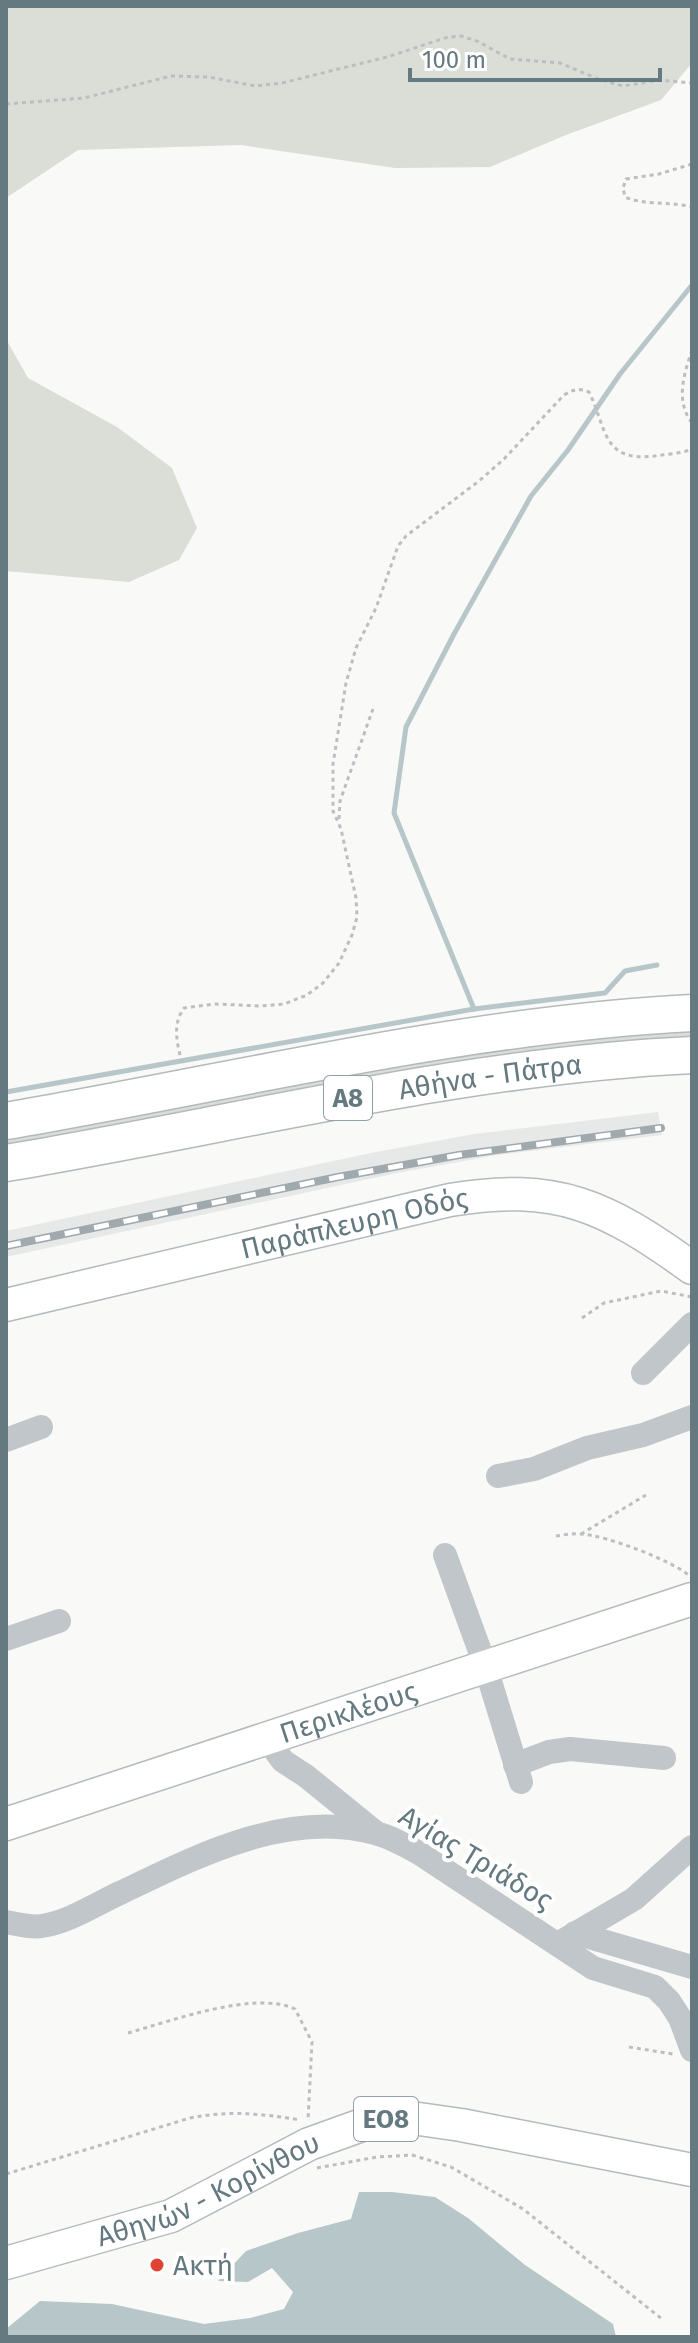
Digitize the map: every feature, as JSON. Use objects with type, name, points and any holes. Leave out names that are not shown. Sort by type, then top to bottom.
[{"type":"highway","name":"Αθήνα - Πάτρα","points":[[6,1121],[411,1045],[548,1025],[692,1013]]},
{"type":"highway","name":"Αθήνα - Πάτρα","points":[[6,1163],[338,1100],[500,1073],[623,1059],[692,1055]]},
{"type":"main road","name":"Παράπλευρη Οδός","points":[[6,1305],[450,1200],[491,1193],[534,1195],[589,1207],[618,1218],[644,1233],[692,1268]]},
{"type":"main road","name":"Περικλέους","points":[[6,1824],[692,1599]]},
{"type":"main road","name":"Αθηνών - Κορίνθου","points":[[6,2263],[171,2216],[317,2128],[419,2119],[692,2170]]},
{"type":"street","points":[[643,1373],[692,1324]]},
{"type":"street","points":[[498,1476],[534,1469],[587,1448],[643,1435],[692,1417]]},
{"type":"street","points":[[6,1440],[41,1427]]},
{"type":"street","points":[[445,1555],[485,1665],[518,1773],[549,1752],[570,1749],[664,1758]]},
{"type":"street","points":[[6,1639],[59,1621]]},
{"type":"street","points":[[266,1738],[283,1761],[375,1832]]},
{"type":"street","name":"Αγίας Τριάδος","points":[[6,1922],[45,1926],[175,1868],[275,1832],[308,1827],[375,1832],[396,1840],[567,1938],[599,1971],[655,1987],[680,2018],[686,2052]]},
{"type":"street","points":[[567,1938],[634,1899],[692,1847]]},
{"type":"street","points":[[567,1938],[692,1967]]},
{"type":"path","points":[[6,104],[84,98],[171,76],[209,77],[255,86],[282,83],[461,36],[510,59],[560,63],[623,86],[659,80],[692,83]]},
{"type":"path","points":[[692,164],[659,174],[626,179],[623,188],[625,197],[636,201],[673,202],[692,207]]},
{"type":"path","points":[[692,350],[682,383],[682,399],[692,423]]},
{"type":"path","points":[[182,1065],[176,1031],[178,1017],[184,1008],[197,1005],[284,1004],[307,995],[323,983],[339,963],[352,935],[357,917],[356,898],[333,811],[333,764],[346,683],[356,648],[376,608],[391,561],[406,536],[496,466],[564,395],[573,390],[581,388],[589,392],[613,448],[624,456],[644,457],[692,449]]},
{"type":"path","points":[[338,823],[340,801],[373,709]]},
{"type":"path","points":[[582,1318],[604,1303],[661,1291],[692,1297]]},
{"type":"path","points":[[581,1534],[646,1495]]},
{"type":"path","points":[[556,1536],[581,1534],[614,1541],[679,1567],[692,1578]]},
{"type":"path","points":[[6,2174],[213,2113],[243,2112],[317,2128],[312,2042],[295,2009],[263,2001],[195,2014],[128,2033]]},
{"type":"path","points":[[629,2047],[665,2054],[686,2052]]},
{"type":"path","points":[[305,2168],[412,2155],[451,2167],[523,2209],[662,2319]]},
{"type":"shaded area","points":[[6,6],[692,6],[692,63],[661,100],[490,167],[395,168],[241,145],[78,150],[6,198]]},
{"type":"shaded area","points":[[6,339],[28,378],[117,427],[172,468],[197,528],[179,560],[129,582],[6,571]]},
{"type":"shaded area","points":[[692,1030],[692,1039],[6,1147],[6,1138],[331,1076],[537,1043]]},
{"type":"shaded area","points":[[658,1112],[662,1135],[498,1155],[397,1173],[6,1257],[6,1231],[474,1134]]},
{"type":"shaded area","points":[[359,2192],[435,2197],[468,2218],[525,2265],[613,2324],[616,2337],[6,2337],[6,2329],[40,2301],[112,2304],[204,2324],[250,2318],[284,2309],[293,2292],[272,2268],[248,2282],[218,2281],[246,2251],[351,2219]]},
{"type":"waterway","points":[[474,1009],[394,813],[406,727],[531,496],[568,450],[620,374],[692,285]]},
{"type":"waterway","points":[[6,1092],[474,1009],[605,993],[625,971],[657,965]]},
{"type":"railway","points":[[6,1246],[459,1155],[661,1128]]},
{"type":"place","name":"Ακτή","points":[[157,2265]]}]
